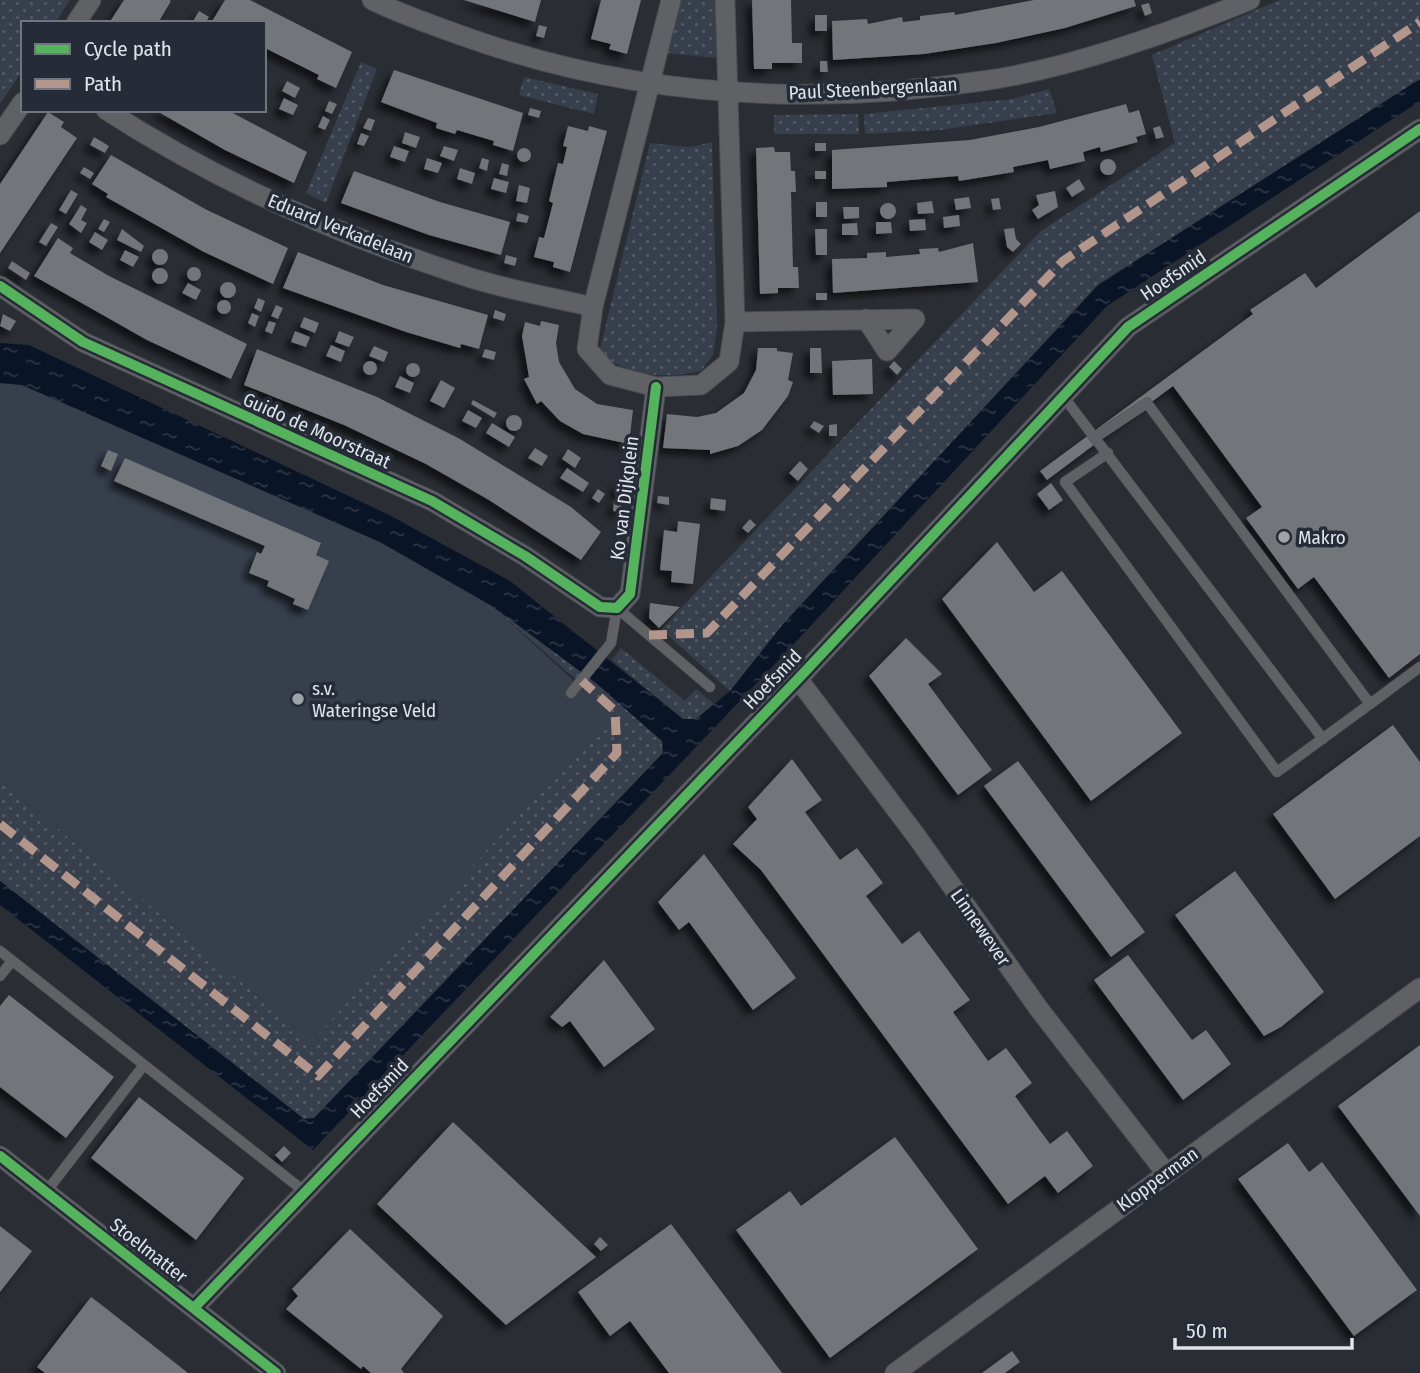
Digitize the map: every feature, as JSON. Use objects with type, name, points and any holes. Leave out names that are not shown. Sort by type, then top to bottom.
[{"type":"street","points":[[77,21],[91,0]]},
{"type":"street","name":"Paul Steenbergenlaan","points":[[372,0],[508,52],[579,72],[647,84],[728,93],[829,95],[983,81],[1081,58],[1249,0]]},
{"type":"street","points":[[671,0],[647,84],[593,307],[587,349],[610,375],[656,387],[701,385],[729,362],[735,322],[725,0]]},
{"type":"street","points":[[0,135],[21,105]]},
{"type":"street","name":"Eduard Verkadelaan","points":[[109,112],[165,148],[306,217],[455,273],[593,307]]},
{"type":"street","name":"Hoefsmid","points":[[194,1308],[798,679],[1128,327],[1420,129]]},
{"type":"street","name":"Guido de Moorstraat","points":[[0,286],[83,342],[432,501],[525,556],[600,607],[617,608]]},
{"type":"street","points":[[735,322],[866,319]]},
{"type":"street","name":"Ko van Dijkplein","points":[[617,608],[630,594],[656,387]]},
{"type":"street","name":"Linnewever","points":[[798,679],[917,837],[1039,1009],[1166,1173]]},
{"type":"street","name":"Klopperman","points":[[895,1373],[1420,988]]},
{"type":"street","name":"Stoelmatter","points":[[0,1156],[276,1373]]},
{"type":"lane","points":[[1063,396],[1322,739]]},
{"type":"lane","points":[[1096,437],[1147,403],[1370,704]]},
{"type":"lane","points":[[1108,453],[1065,482],[1277,772],[1420,667]]},
{"type":"lane","points":[[571,693],[611,643],[617,608]]},
{"type":"lane","points":[[617,608],[710,687]]},
{"type":"lane","points":[[0,951],[304,1192]]},
{"type":"lane","points":[[0,976],[12,961]]},
{"type":"lane","points":[[46,1192],[145,1065]]},
{"type":"shaded area","points":[[0,0],[70,0],[56,21],[21,21],[21,73],[0,104]]},
{"type":"shaded area","points":[[681,0],[715,0],[716,58],[667,53]]},
{"type":"shaded area","points":[[1279,0],[1420,0],[1420,79],[1098,285],[784,623],[730,691],[661,629],[1041,231],[1175,143],[1152,55]]},
{"type":"shaded area","points":[[361,62],[377,69],[326,203],[306,193]]},
{"type":"shaded area","points":[[524,77],[598,94],[594,114],[519,95]]},
{"type":"shaded area","points":[[1049,89],[1057,113],[940,130],[865,134],[864,114],[1012,99]]},
{"type":"shaded area","points":[[858,114],[859,134],[774,134],[774,115]]},
{"type":"shaded area","points":[[712,142],[717,327],[713,355],[701,371],[687,374],[648,374],[623,367],[599,353],[650,143],[691,147]]},
{"type":"shaded area","name":"s.v. Wateringse Veld","points":[[0,383],[22,385],[380,542],[492,606],[611,715],[312,1041],[0,780]]},
{"type":"shaded area","points":[[492,606],[596,683],[662,741],[663,753],[315,1118],[304,1119],[0,881],[0,780],[312,1041],[580,683]]},
{"type":"shaded area","points":[[621,648],[685,701],[696,689],[714,704],[696,719],[683,719],[612,660]]},
{"type":"water","points":[[1420,79],[1420,101],[1107,306],[792,646],[313,1150],[0,905],[0,881],[304,1119],[314,1118],[663,753],[662,741],[596,683],[492,606],[380,542],[22,385],[0,383],[0,343],[29,345],[389,515],[510,581],[683,719],[696,719],[730,691],[784,623],[1098,285]]},
{"type":"building","points":[[124,0],[171,1],[159,21],[110,21]]},
{"type":"building","points":[[225,0],[250,0],[352,52],[336,88],[317,79],[319,75],[266,51],[266,21],[212,21]]},
{"type":"building","points":[[464,0],[541,0],[535,22]]},
{"type":"building","points":[[601,0],[641,0],[627,54],[609,49],[611,44],[591,39]]},
{"type":"building","points":[[752,0],[791,0],[792,43],[802,43],[802,63],[772,63],[772,69],[754,69]]},
{"type":"building","points":[[1034,0],[1134,0],[1136,6],[1065,28],[996,43],[924,54],[833,60],[832,21],[867,19],[868,24],[902,17],[903,22],[920,20],[920,16],[954,12],[955,15]]},
{"type":"building","points":[[1149,3],[1152,13],[1145,16],[1141,5]]},
{"type":"building","points":[[199,11],[209,17],[206,21],[193,21]]},
{"type":"building","points":[[815,15],[827,15],[827,31],[815,31]]},
{"type":"building","points":[[539,25],[547,27],[544,38],[536,36]]},
{"type":"building","points":[[820,61],[827,61],[828,72],[820,72]]},
{"type":"building","points":[[394,70],[523,113],[513,151],[493,145],[494,141],[457,130],[455,134],[436,128],[437,123],[381,102]]},
{"type":"building","points":[[287,81],[300,88],[295,98],[282,91]]},
{"type":"building","points":[[284,98],[298,105],[293,115],[279,109]]},
{"type":"building","points":[[329,101],[337,104],[332,114],[325,111]]},
{"type":"building","points":[[1126,104],[1129,113],[1139,110],[1146,134],[1136,137],[1138,142],[1101,152],[1100,147],[1083,152],[1085,161],[1050,169],[1048,160],[1013,167],[1014,172],[959,181],[958,176],[887,182],[887,187],[832,189],[832,150],[970,140],[1039,127]]},
{"type":"building","points":[[530,108],[541,111],[539,118],[528,115]]},
{"type":"building","points":[[48,112],[64,122],[61,127],[77,138],[0,253],[0,184]]},
{"type":"building","points":[[158,112],[231,112],[307,152],[294,183],[225,150]]},
{"type":"building","points":[[323,116],[330,120],[325,130],[318,127]]},
{"type":"building","points":[[368,118],[375,120],[371,131],[363,128]]},
{"type":"building","points":[[568,126],[588,131],[589,126],[607,131],[570,272],[553,267],[554,262],[534,257],[539,237],[544,238],[553,203],[549,201],[558,163],[563,164],[567,147],[563,146]]},
{"type":"building","points":[[1160,126],[1164,137],[1156,139],[1153,128]]},
{"type":"building","points":[[405,132],[420,137],[416,148],[402,143]]},
{"type":"building","points":[[361,133],[369,136],[364,146],[357,144]]},
{"type":"building","points":[[94,137],[109,146],[105,153],[90,145]]},
{"type":"building","points":[[815,143],[826,143],[826,151],[815,151]]},
{"type":"building","points":[[394,146],[409,151],[405,162],[390,157]]},
{"type":"building","points":[[444,146],[458,150],[454,161],[440,156]]},
{"type":"building","points":[[774,147],[775,152],[790,152],[791,171],[795,171],[796,192],[791,192],[793,267],[798,267],[799,288],[778,288],[778,293],[760,294],[756,148]]},
{"type":"building","points":[[521,148],[527,148],[531,155],[527,162],[521,162],[517,158],[517,152]]},
{"type":"building","points":[[111,155],[205,209],[288,248],[273,284],[204,252],[106,197],[108,194],[92,184]]},
{"type":"building","points":[[427,158],[442,163],[438,173],[424,169]]},
{"type":"building","points":[[482,158],[489,160],[487,171],[479,168]]},
{"type":"building","points":[[1108,159],[1116,167],[1108,175],[1100,167]]},
{"type":"building","points":[[502,163],[509,165],[507,176],[499,174]]},
{"type":"building","points":[[84,167],[94,173],[90,179],[80,173]]},
{"type":"building","points":[[460,168],[475,173],[472,184],[457,179]]},
{"type":"building","points":[[354,171],[440,202],[510,222],[501,255],[429,235],[341,203]]},
{"type":"building","points":[[815,171],[826,171],[826,179],[815,179]]},
{"type":"building","points":[[494,178],[509,182],[506,193],[491,189]]},
{"type":"building","points":[[1079,179],[1085,189],[1072,197],[1066,188]]},
{"type":"building","points":[[519,185],[530,188],[527,203],[516,201]]},
{"type":"building","points":[[71,190],[78,194],[66,214],[59,210]]},
{"type":"building","points":[[1055,191],[1058,207],[1038,219],[1032,210],[1039,205],[1036,195]]},
{"type":"building","points":[[969,197],[971,208],[956,210],[954,199]]},
{"type":"building","points":[[999,198],[1001,209],[993,210],[991,199]]},
{"type":"building","points":[[932,201],[934,213],[918,214],[917,203]]},
{"type":"building","points":[[816,202],[827,202],[827,217],[816,217]]},
{"type":"building","points":[[888,203],[896,211],[888,219],[880,211]]},
{"type":"building","points":[[81,205],[87,209],[81,220],[87,223],[81,233],[69,224]]},
{"type":"building","points":[[843,207],[859,207],[859,218],[844,219]]},
{"type":"building","points":[[1420,211],[1420,654],[1389,678],[1314,577],[1298,589],[1246,518],[1262,507],[1173,386],[1047,480],[1040,471],[1253,314],[1250,310],[1305,273],[1316,288]]},
{"type":"building","points":[[518,213],[529,216],[527,223],[516,221]]},
{"type":"building","points":[[959,215],[960,226],[944,228],[943,217]]},
{"type":"building","points":[[104,219],[110,222],[104,232],[98,229]]},
{"type":"building","points":[[925,219],[926,230],[910,231],[909,220]]},
{"type":"building","points":[[876,222],[891,222],[892,233],[876,234]]},
{"type":"building","points":[[51,223],[58,227],[46,246],[39,242]]},
{"type":"building","points":[[857,223],[858,235],[842,235],[842,224]]},
{"type":"building","points":[[1014,228],[1016,239],[1021,244],[1013,252],[1007,247],[1004,229]]},
{"type":"building","points":[[122,229],[144,246],[141,252],[117,240]]},
{"type":"building","points":[[815,229],[827,229],[827,255],[816,255]]},
{"type":"building","points":[[95,232],[108,240],[102,250],[89,242]]},
{"type":"building","points":[[58,238],[73,248],[70,253],[109,276],[247,344],[231,379],[147,340],[34,276]]},
{"type":"building","points":[[973,243],[978,282],[833,293],[832,259],[867,258],[867,253],[886,252],[886,257],[920,254],[919,249],[938,248],[939,252]]},
{"type":"building","points":[[160,249],[168,257],[160,265],[152,257]]},
{"type":"building","points":[[125,250],[139,257],[133,267],[120,260]]},
{"type":"building","points":[[298,252],[383,285],[488,315],[479,349],[461,344],[460,348],[406,332],[283,288]]},
{"type":"building","points":[[506,255],[517,258],[515,266],[504,263]]},
{"type":"building","points":[[12,261],[30,273],[26,280],[8,268]]},
{"type":"building","points":[[191,267],[197,267],[201,274],[197,281],[191,281],[187,277],[187,271]]},
{"type":"building","points":[[160,268],[168,276],[160,284],[152,276]]},
{"type":"building","points":[[228,282],[236,290],[228,298],[220,290]]},
{"type":"building","points":[[188,283],[201,290],[196,300],[182,293]]},
{"type":"building","points":[[816,293],[827,293],[827,300],[816,300]]},
{"type":"building","points":[[258,298],[265,301],[261,312],[254,308]]},
{"type":"building","points":[[221,300],[227,300],[231,307],[227,314],[221,314],[217,310],[217,304]]},
{"type":"building","points":[[276,305],[283,308],[278,319],[271,316]]},
{"type":"building","points":[[495,310],[506,314],[504,321],[493,318]]},
{"type":"building","points":[[252,313],[259,316],[255,327],[248,323]]},
{"type":"building","points":[[3,314],[16,321],[10,331],[0,326]]},
{"type":"building","points":[[304,317],[319,323],[315,333],[300,327]]},
{"type":"building","points":[[269,321],[276,323],[272,334],[265,331]]},
{"type":"building","points":[[541,321],[559,325],[556,343],[559,362],[575,389],[597,404],[633,410],[629,444],[583,434],[560,421],[541,401],[537,404],[524,379],[529,377],[522,336],[525,322],[540,326]]},
{"type":"building","points":[[295,331],[310,337],[306,347],[291,342]]},
{"type":"building","points":[[339,331],[354,337],[349,347],[335,342]]},
{"type":"building","points":[[331,345],[345,351],[341,362],[326,356]]},
{"type":"building","points":[[374,346],[388,352],[384,362],[369,356]]},
{"type":"building","points":[[758,348],[777,348],[777,351],[793,353],[788,380],[793,382],[788,396],[762,430],[738,446],[710,454],[710,450],[663,448],[667,414],[697,417],[716,413],[744,393],[756,370]]},
{"type":"building","points":[[810,348],[821,348],[822,373],[810,373]]},
{"type":"building","points":[[257,349],[377,397],[460,439],[571,507],[601,532],[581,560],[489,500],[426,464],[344,425],[244,385]]},
{"type":"building","points":[[485,349],[496,352],[494,360],[482,357]]},
{"type":"building","points":[[872,359],[873,394],[833,395],[832,361]]},
{"type":"building","points":[[367,361],[373,361],[377,368],[373,375],[367,375],[363,371],[363,365]]},
{"type":"building","points":[[894,361],[902,369],[897,375],[889,367]]},
{"type":"building","points":[[410,363],[416,363],[420,370],[416,377],[410,377],[406,373],[406,367]]},
{"type":"building","points":[[400,376],[414,383],[410,393],[395,387]]},
{"type":"building","points":[[441,380],[455,388],[444,408],[430,401]]},
{"type":"building","points":[[473,400],[497,413],[494,418],[471,404]]},
{"type":"building","points":[[468,410],[482,418],[476,428],[462,421]]},
{"type":"building","points":[[514,415],[522,423],[514,431],[506,423]]},
{"type":"building","points":[[814,421],[824,426],[819,433],[810,427]]},
{"type":"building","points":[[492,423],[515,437],[509,447],[486,433]]},
{"type":"building","points":[[837,424],[837,436],[829,436],[829,425]]},
{"type":"building","points":[[535,448],[548,456],[542,466],[528,458]]},
{"type":"building","points":[[568,449],[581,458],[575,468],[562,459]]},
{"type":"building","points":[[108,450],[118,454],[111,471],[101,466]]},
{"type":"building","points":[[125,458],[321,543],[316,555],[329,561],[308,610],[293,604],[295,599],[267,586],[269,581],[249,573],[257,552],[261,554],[265,546],[114,481]]},
{"type":"building","points":[[800,461],[808,469],[798,481],[789,473]]},
{"type":"building","points":[[567,468],[589,483],[583,492],[560,478]]},
{"type":"building","points":[[616,483],[624,483],[623,495],[615,494]]},
{"type":"building","points":[[1051,483],[1063,500],[1049,510],[1037,494]]},
{"type":"building","points":[[598,489],[605,494],[599,503],[592,498]]},
{"type":"building","points":[[658,496],[669,497],[669,505],[657,503]]},
{"type":"building","points":[[711,498],[726,500],[725,511],[710,509]]},
{"type":"building","points":[[614,500],[622,501],[621,512],[613,511]]},
{"type":"building","points":[[750,519],[756,525],[748,533],[742,528]]},
{"type":"building","points":[[678,521],[700,524],[693,584],[671,582],[672,571],[660,570],[664,530],[677,532]]},
{"type":"building","points":[[997,542],[1034,592],[1062,571],[1182,733],[1091,801],[942,599]]},
{"type":"building","points":[[650,603],[680,607],[659,628],[649,618]]},
{"type":"building","points":[[906,638],[942,674],[928,684],[992,770],[958,795],[869,676]]},
{"type":"building","points":[[1393,725],[1420,762],[1420,836],[1335,899],[1273,814]]},
{"type":"building","points":[[792,759],[822,800],[805,812],[840,860],[857,848],[883,883],[866,896],[902,944],[919,931],[970,1000],[953,1012],[988,1061],[1006,1048],[1032,1083],[1015,1096],[1033,1121],[1050,1144],[1067,1131],[1093,1166],[1058,1193],[1045,1176],[1008,1204],[761,870],[733,844],[757,819],[748,807]]},
{"type":"building","points":[[1018,761],[1145,932],[1111,957],[984,786]]},
{"type":"building","points":[[704,854],[796,978],[753,1010],[689,922],[679,930],[658,902]]},
{"type":"building","points":[[1235,871],[1324,992],[1281,1027],[1264,1036],[1175,915]]},
{"type":"building","points":[[1128,955],[1192,1040],[1206,1030],[1231,1064],[1183,1100],[1094,980]]},
{"type":"building","points":[[604,960],[655,1029],[604,1067],[570,1021],[562,1027],[550,1017]]},
{"type":"building","points":[[9,995],[114,1077],[66,1138],[0,1087],[0,1006]]},
{"type":"building","points":[[1420,1045],[1420,1216],[1338,1106]]},
{"type":"building","points":[[139,1097],[244,1178],[196,1240],[91,1158]]},
{"type":"building","points":[[453,1122],[596,1257],[506,1325],[377,1204]]},
{"type":"building","points":[[895,1137],[978,1249],[830,1358],[736,1230],[790,1191],[801,1206]]},
{"type":"building","points":[[1288,1143],[1309,1172],[1322,1162],[1417,1290],[1354,1336],[1238,1179]]},
{"type":"building","points":[[284,1146],[291,1153],[282,1162],[275,1155]]},
{"type":"building","points":[[671,1224],[782,1373],[669,1373],[630,1321],[610,1336],[578,1292]]},
{"type":"building","points":[[0,1226],[32,1251],[0,1292]]},
{"type":"building","points":[[350,1229],[443,1316],[401,1369],[404,1373],[371,1373],[363,1366],[361,1369],[286,1309],[298,1296],[292,1289]]},
{"type":"building","points":[[600,1237],[608,1245],[601,1251],[594,1244]]},
{"type":"building","points":[[91,1297],[188,1373],[45,1373],[37,1367]]},
{"type":"building","points":[[1012,1351],[1020,1362],[1005,1373],[982,1373]]},
{"type":"marked path","points":[[649,635],[707,633],[1063,261],[1420,22]]},
{"type":"marked path","points":[[0,824],[318,1076],[617,753],[615,711],[582,681]]},
{"type":"cycle path","points":[[194,1308],[798,679],[1128,327],[1420,129]]},
{"type":"cycle path","points":[[0,286],[83,342],[432,501],[525,556],[600,607],[617,608],[630,594],[656,387]]},
{"type":"cycle path","points":[[0,1156],[276,1373]]},
{"type":"place","name":"Makro","points":[[1284,537]]},
{"type":"place","name":"s.v. Wateringse Veld","points":[[298,699]]}]
